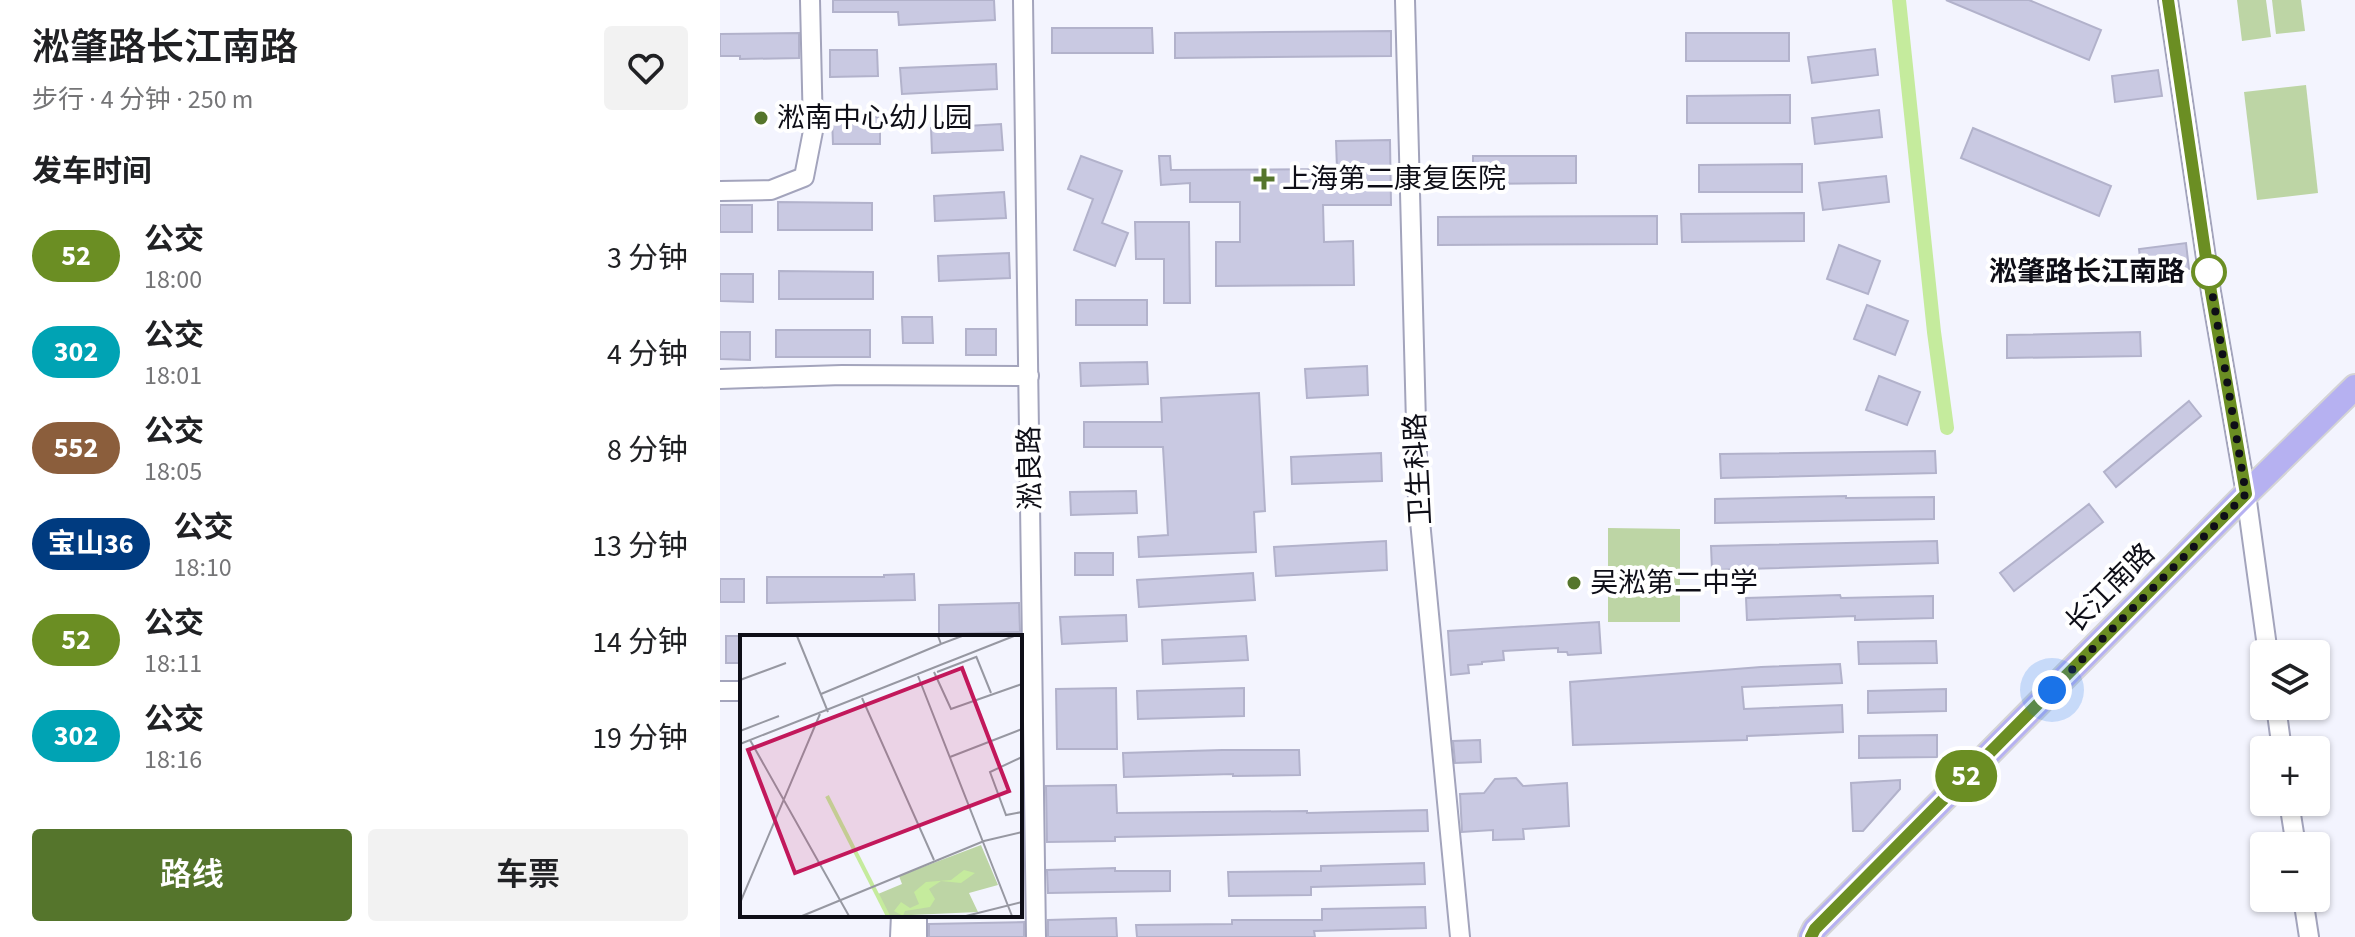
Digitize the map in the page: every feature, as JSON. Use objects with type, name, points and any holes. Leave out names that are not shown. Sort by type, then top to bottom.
[{"type":"main road","name":"长江南路","points":[[1811,937],[1815,929],[2355,387]]},
{"type":"street","points":[[720,191],[771,190],[804,177],[813,131],[810,0]]},
{"type":"street","name":"淞良路","points":[[1023,0],[1036,937]]},
{"type":"street","name":"卫生科路","points":[[1405,0],[1418,500],[1460,937]]},
{"type":"street","points":[[2168,0],[2266,640]]},
{"type":"street","points":[[720,379],[842,375],[1029,376]]},
{"type":"street","points":[[2305,912],[2309,937]]},
{"type":"street","points":[[900,937],[901,917]]},
{"type":"green space","points":[[2237,0],[2266,0],[2271,37],[2242,41]]},
{"type":"green space","points":[[2272,0],[2301,0],[2305,31],[2276,34]]},
{"type":"green space","points":[[2306,85],[2318,193],[2257,200],[2244,92]]},
{"type":"green space","points":[[1608,528],[1680,529],[1680,622],[1608,622]]},
{"type":"building","points":[[833,0],[994,0],[995,20],[899,25],[898,12],[833,12]]},
{"type":"building","points":[[1946,0],[2029,0],[2101,30],[2089,60]]},
{"type":"building","points":[[1052,28],[1152,28],[1153,53],[1052,53]]},
{"type":"building","points":[[1391,31],[1391,56],[1175,58],[1175,33]]},
{"type":"building","points":[[799,33],[799,58],[740,59],[740,56],[720,56],[720,34]]},
{"type":"building","points":[[1686,33],[1789,33],[1789,61],[1686,61]]},
{"type":"building","points":[[1875,49],[1878,75],[1812,83],[1808,57]]},
{"type":"building","points":[[830,50],[877,50],[878,76],[830,77]]},
{"type":"building","points":[[996,64],[997,89],[902,94],[900,68]]},
{"type":"building","points":[[2158,70],[2162,96],[2115,102],[2112,76]]},
{"type":"building","points":[[1790,95],[1790,123],[1687,123],[1687,96]]},
{"type":"building","points":[[1879,110],[1882,137],[1815,144],[1812,118]]},
{"type":"building","points":[[880,117],[880,144],[833,144],[832,118]]},
{"type":"building","points":[[1001,124],[1003,150],[932,153],[931,128]]},
{"type":"building","points":[[1973,128],[2111,186],[2099,216],[1961,158]]},
{"type":"building","points":[[1390,140],[1391,205],[1323,205],[1324,242],[1353,241],[1354,285],[1216,286],[1216,242],[1240,242],[1240,202],[1190,202],[1190,183],[1161,185],[1159,156],[1170,156],[1171,170],[1337,169],[1336,141]]},
{"type":"building","points":[[1081,156],[1122,171],[1102,223],[1128,233],[1115,266],[1074,250],[1093,199],[1068,189]]},
{"type":"building","points":[[1473,156],[1576,156],[1576,183],[1473,184]]},
{"type":"building","points":[[1802,164],[1802,192],[1699,192],[1699,165]]},
{"type":"building","points":[[1886,176],[1889,202],[1823,210],[1819,183]]},
{"type":"building","points":[[1004,192],[1006,218],[935,221],[934,196]]},
{"type":"building","points":[[778,202],[872,203],[872,230],[778,230]]},
{"type":"building","points":[[720,205],[752,205],[752,232],[720,232]]},
{"type":"building","points":[[1804,213],[1804,241],[1682,242],[1681,214]]},
{"type":"building","points":[[1657,216],[1657,244],[1438,245],[1438,217]]},
{"type":"building","points":[[1135,222],[1189,222],[1190,303],[1164,303],[1164,259],[1136,259]]},
{"type":"building","points":[[2186,243],[2189,269],[2142,275],[2139,249]]},
{"type":"building","points":[[1839,245],[1880,261],[1868,294],[1827,279]]},
{"type":"building","points":[[1009,253],[1010,278],[939,281],[938,256]]},
{"type":"building","points":[[779,271],[873,272],[873,299],[779,299]]},
{"type":"building","points":[[720,274],[753,274],[753,302],[720,301]]},
{"type":"building","points":[[1076,300],[1147,300],[1147,325],[1076,325]]},
{"type":"building","points":[[1867,305],[1908,321],[1895,355],[1854,339]]},
{"type":"building","points":[[902,317],[932,317],[933,343],[903,343]]},
{"type":"building","points":[[966,329],[996,329],[996,355],[966,355]]},
{"type":"building","points":[[776,330],[870,330],[870,357],[776,357]]},
{"type":"building","points":[[720,332],[750,332],[750,360],[720,359]]},
{"type":"building","points":[[2140,332],[2141,356],[2007,358],[2007,335]]},
{"type":"building","points":[[1147,362],[1148,384],[1081,386],[1080,363]]},
{"type":"building","points":[[1367,366],[1368,395],[1307,398],[1305,369]]},
{"type":"building","points":[[1879,376],[1920,392],[1907,425],[1866,410]]},
{"type":"building","points":[[1259,393],[1265,511],[1254,512],[1256,552],[1139,557],[1138,537],[1168,535],[1163,447],[1084,447],[1084,422],[1162,422],[1161,398]]},
{"type":"building","points":[[2189,401],[2201,416],[2116,487],[2104,472]]},
{"type":"building","points":[[1935,451],[1936,473],[1721,478],[1720,454]]},
{"type":"building","points":[[1381,453],[1382,481],[1292,484],[1291,457]]},
{"type":"building","points":[[1136,491],[1137,513],[1071,515],[1070,492]]},
{"type":"building","points":[[1934,497],[1934,519],[1715,523],[1715,499]]},
{"type":"building","points":[[2089,504],[2103,522],[2014,591],[2000,573]]},
{"type":"building","points":[[1386,541],[1387,570],[1276,576],[1274,547]]},
{"type":"building","points":[[1937,541],[1938,563],[1712,570],[1711,546]]},
{"type":"building","points":[[1075,553],[1113,553],[1113,575],[1075,575]]},
{"type":"building","points":[[1253,573],[1255,600],[1139,607],[1137,580]]},
{"type":"building","points":[[914,574],[915,600],[767,603],[767,577]]},
{"type":"building","points":[[720,579],[744,579],[744,602],[720,602]]},
{"type":"building","points":[[1840,595],[1841,598],[1933,596],[1933,618],[1855,620],[1855,616],[1747,620],[1746,598]]},
{"type":"building","points":[[1019,603],[1020,632],[939,634],[939,605]]},
{"type":"building","points":[[1126,615],[1127,641],[1062,644],[1060,617]]},
{"type":"building","points":[[1599,622],[1601,653],[1568,655],[1567,652],[1558,652],[1558,648],[1503,651],[1504,660],[1468,665],[1469,673],[1451,675],[1448,631]]},
{"type":"building","points":[[726,636],[740,636],[740,663],[726,663]]},
{"type":"building","points":[[1246,636],[1248,660],[1163,664],[1162,640]]},
{"type":"building","points":[[1936,641],[1937,663],[1859,664],[1858,642]]},
{"type":"building","points":[[1840,664],[1842,683],[1742,687],[1744,709],[1842,705],[1843,732],[1747,736],[1747,740],[1573,745],[1570,682]]},
{"type":"building","points":[[1116,688],[1117,749],[1057,749],[1056,689]]},
{"type":"building","points":[[1244,688],[1244,716],[1138,719],[1137,691]]},
{"type":"building","points":[[1946,689],[1946,711],[1868,713],[1868,691]]},
{"type":"building","points":[[1937,735],[1937,757],[1859,758],[1859,736]]},
{"type":"building","points":[[1480,740],[1481,762],[1455,763],[1453,741]]},
{"type":"building","points":[[1299,750],[1300,775],[1124,777],[1123,753]]},
{"type":"building","points":[[1516,778],[1523,786],[1567,783],[1569,826],[1523,829],[1524,839],[1493,840],[1493,830],[1462,832],[1460,794],[1484,793],[1495,779]]},
{"type":"building","points":[[1900,780],[1900,789],[1863,831],[1853,831],[1851,783]]},
{"type":"building","points":[[1116,785],[1117,813],[1427,810],[1428,831],[1115,837],[1115,841],[1047,842],[1046,786]]},
{"type":"building","points":[[1424,863],[1425,884],[1311,887],[1311,895],[1229,896],[1228,872],[1321,871],[1321,866]]},
{"type":"building","points":[[1115,868],[1115,871],[1170,871],[1170,891],[1048,893],[1047,870]]},
{"type":"building","points":[[1425,907],[1426,928],[1314,931],[1315,937],[1137,937],[1136,925],[1232,924],[1232,920],[1322,920],[1322,909]]},
{"type":"building","points":[[1116,918],[1117,937],[1048,937],[1048,920]]},
{"type":"building","points":[[1024,922],[1024,937],[929,937],[929,924]]},
{"type":"waterway","points":[[1899,0],[1947,428]]},
{"type":"bus line","name":"52","points":[[1811,937],[1815,929],[2246,494],[2211,292],[2168,0]]},
{"type":"place","name":"淞南中心幼儿园","points":[[761,118]]},
{"type":"place","name":"上海第二康复医院","points":[[1264,179]]},
{"type":"place","name":"淞肇路长江南路","points":[[2209,272]]},
{"type":"place","name":"吴淞第二中学","points":[[1574,583]]},
{"type":"route","points":[[2052,690],[2246,494],[2208,268],[2209,272]]}]
